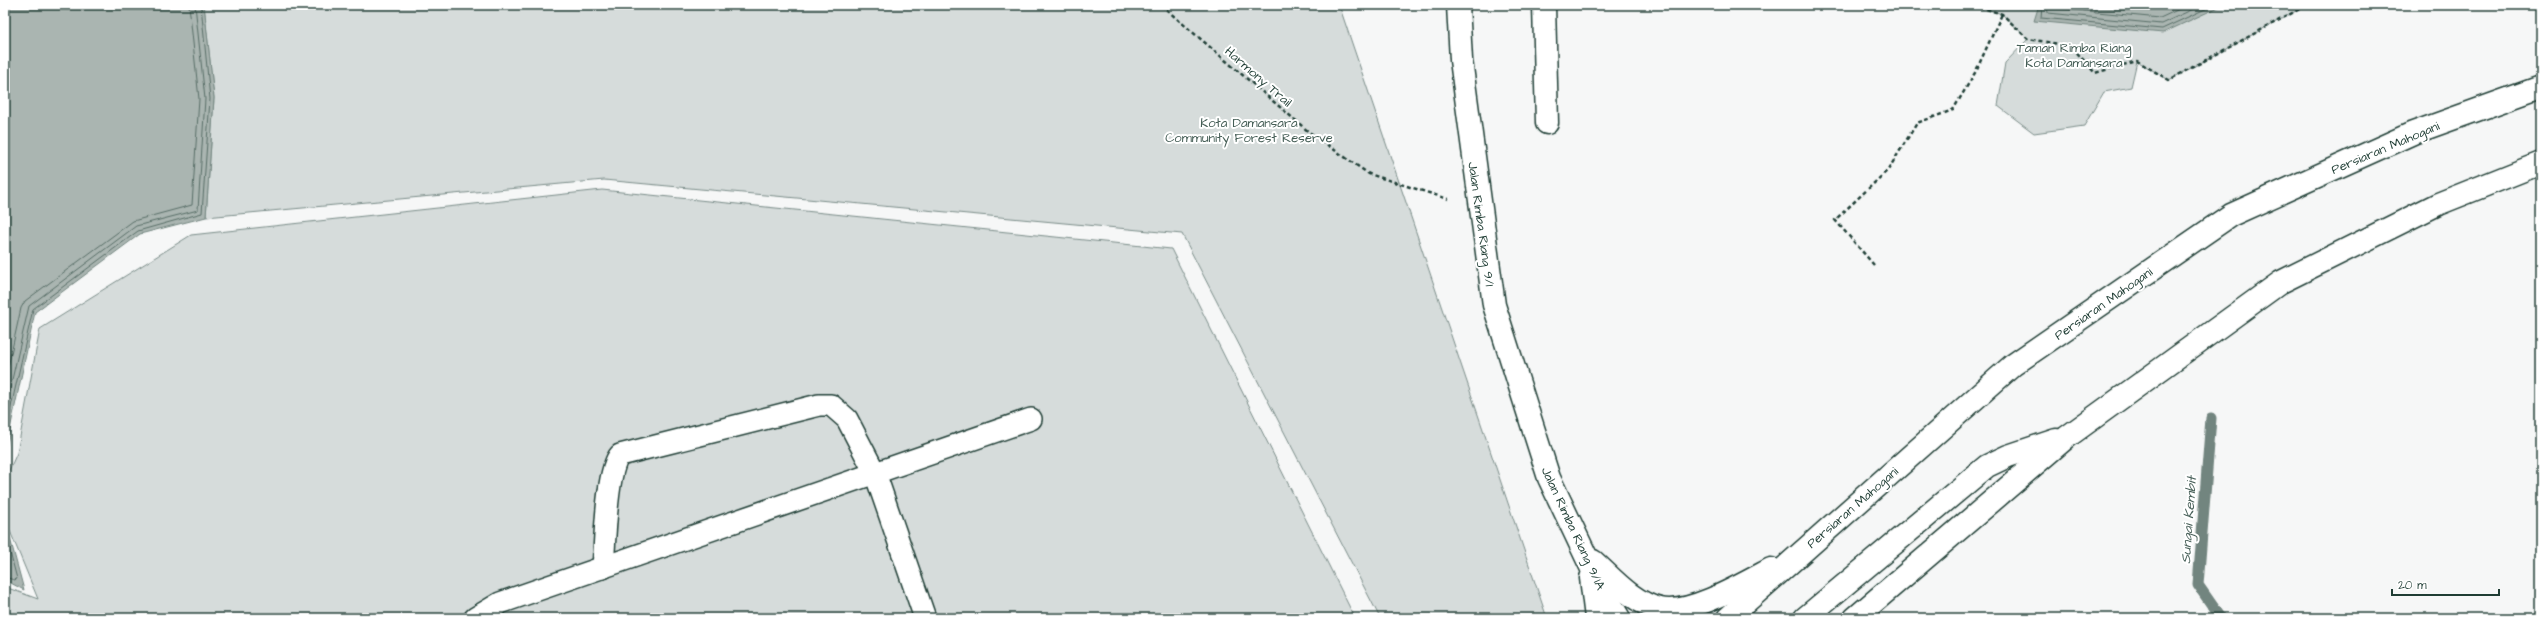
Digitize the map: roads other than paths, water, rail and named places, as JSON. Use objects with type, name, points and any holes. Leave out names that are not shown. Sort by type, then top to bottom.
[{"type":"main road","name":"Jalan Rimba Riang 9/1","points":[[1458,5],[1461,60],[1494,305],[1534,437]]},
{"type":"main road","points":[[1544,5],[1546,123]]},
{"type":"main road","name":"Persiaran Mahogani","points":[[1728,618],[2014,365],[2231,215],[2413,133],[2541,87]]},
{"type":"main road","points":[[1856,618],[2067,437],[2281,282],[2438,204],[2541,163]]},
{"type":"main road","name":"Jalan Rimba Riang 9/1A","points":[[1534,437],[1549,478],[1588,556],[1602,590],[1618,618]]},
{"type":"main road","points":[[1805,618],[1987,466],[2008,456],[2067,437]]},
{"type":"main road","points":[[1588,556],[1632,596],[1660,609],[1682,609],[1716,596],[1798,556]]},
{"type":"main road","points":[[1588,556],[1596,618]]},
{"type":"lane","points":[[603,568],[611,476],[615,460],[620,455],[819,405],[831,404],[847,419],[875,473],[925,618]]},
{"type":"lane","points":[[475,618],[500,603],[1031,419]]},
{"type":"water","points":[[5,5],[204,5],[214,98],[206,217],[140,234],[35,312],[5,453]]},
{"type":"water","points":[[2039,5],[2223,5],[2163,33],[2034,21]]},
{"type":"water","points":[[5,526],[8,531],[24,590],[5,580]]},
{"type":"waterway","name":"Sungai Kembit","points":[[2211,418],[2198,585],[2221,618]]},
{"type":"park label","name":"Taman Rimba Riang Kota Damansara","points":[[2074,54]]},
{"type":"park label","name":"Kota Damansara Community Forest Reserve","points":[[1249,130]]}]
